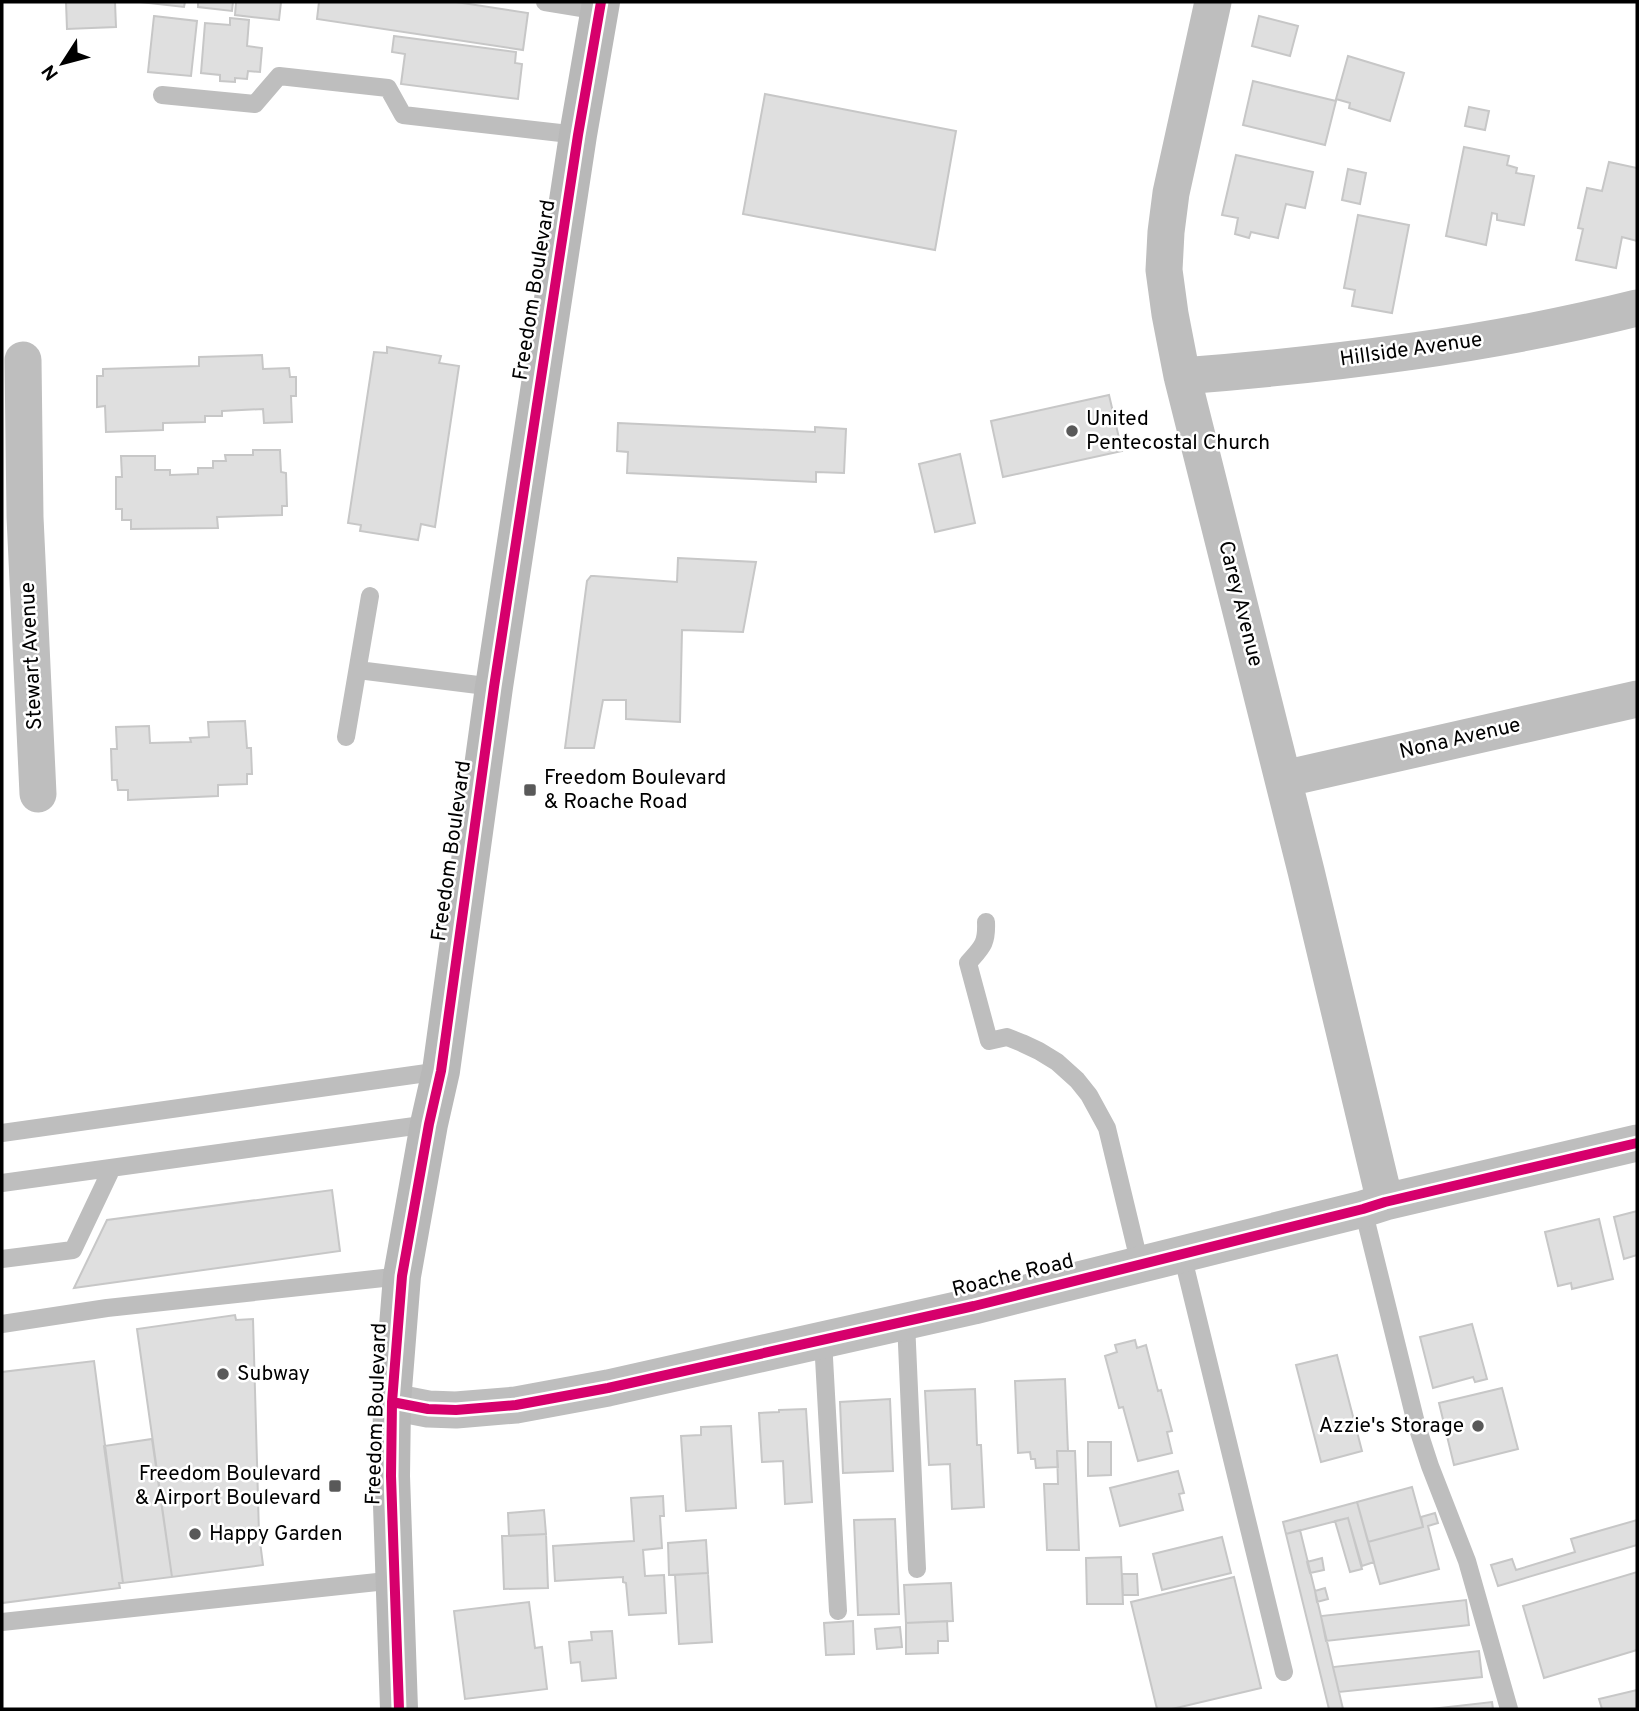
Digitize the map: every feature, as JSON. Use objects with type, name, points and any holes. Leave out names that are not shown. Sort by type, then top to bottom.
[{"type":"main road","name":"Freedom Boulevard","points":[[399,1709],[391,1476],[392,1402],[402,1276],[441,1071],[494,687],[578,135],[601,6]]},
{"type":"street","name":"Carey Avenue","points":[[1213,2],[1171,193],[1164,270],[1182,376],[1283,779],[1374,1206]]},
{"type":"street","name":"Hillside Avenue","points":[[1182,376],[1279,369],[1426,348],[1504,336],[1637,308]]},
{"type":"street","name":"Stewart Avenue","points":[[23,360],[14,518],[38,794]]},
{"type":"street","name":"Nona Avenue","points":[[1283,779],[1637,699]]},
{"type":"street","name":"Roache Road","points":[[392,1402],[428,1409],[456,1410],[516,1405],[608,1388],[906,1322],[1637,1143]]},
{"type":"lane","points":[[545,2],[601,6]]},
{"type":"lane","points":[[162,95],[255,104],[279,76],[388,88],[403,115],[578,135]]},
{"type":"lane","points":[[346,737],[370,596]]},
{"type":"lane","points":[[358,670],[494,687]]},
{"type":"lane","points":[[986,922],[987,937],[968,963],[989,1041],[1007,1037],[1039,1051],[1057,1062],[1090,1095],[1107,1128],[1140,1265]]},
{"type":"lane","points":[[2,1133],[441,1071]]},
{"type":"lane","points":[[2,1183],[429,1124]]},
{"type":"lane","points":[[2,1259],[73,1250],[112,1168]]},
{"type":"lane","points":[[1374,1206],[1416,1423],[1467,1560],[1509,1709]]},
{"type":"lane","points":[[1182,1254],[1284,1672]]},
{"type":"lane","points":[[2,1324],[107,1308],[402,1276]]},
{"type":"lane","points":[[906,1322],[917,1569]]},
{"type":"lane","points":[[823,1340],[838,1611]]},
{"type":"lane","points":[[2,1622],[396,1580]]},
{"type":"building","points":[[66,2],[115,2],[116,27],[67,29]]},
{"type":"building","points":[[140,2],[185,2],[184,7]]},
{"type":"building","points":[[198,2],[233,2],[232,11],[198,7]]},
{"type":"building","points":[[236,2],[281,2],[279,20],[235,15]]},
{"type":"building","points":[[319,2],[456,2],[528,13],[523,50],[317,19]]},
{"type":"building","points":[[154,16],[197,21],[191,76],[148,72]]},
{"type":"building","points":[[1259,16],[1298,26],[1290,56],[1252,46]]},
{"type":"building","points":[[230,18],[249,20],[247,46],[262,48],[260,72],[248,71],[247,79],[235,78],[235,82],[220,81],[220,75],[201,73],[205,23],[230,25]]},
{"type":"building","points":[[394,36],[516,52],[515,63],[522,64],[518,99],[401,84],[405,54],[392,52]]},
{"type":"building","points":[[1348,56],[1404,73],[1390,121],[1349,108],[1350,103],[1336,99]]},
{"type":"building","points":[[1253,81],[1336,101],[1325,145],[1243,125]]},
{"type":"building","points":[[765,94],[956,131],[935,250],[743,214]]},
{"type":"building","points":[[1469,107],[1489,111],[1485,130],[1465,126]]},
{"type":"building","points":[[1464,147],[1509,156],[1507,165],[1517,168],[1516,173],[1534,176],[1524,225],[1497,220],[1497,214],[1492,213],[1486,245],[1446,236]]},
{"type":"building","points":[[1236,155],[1313,172],[1305,208],[1286,204],[1278,238],[1251,232],[1249,238],[1235,234],[1238,218],[1222,215]]},
{"type":"building","points":[[1609,162],[1637,168],[1637,241],[1622,237],[1616,268],[1576,260],[1583,229],[1578,228],[1587,188],[1602,191]]},
{"type":"building","points":[[1348,169],[1366,173],[1360,204],[1342,200]]},
{"type":"building","points":[[1358,215],[1409,225],[1392,313],[1352,306],[1355,290],[1344,288]]},
{"type":"building","points":[[387,347],[441,356],[439,363],[459,366],[435,527],[421,524],[418,540],[360,531],[361,525],[348,523],[374,352],[387,353]]},
{"type":"building","points":[[262,355],[263,369],[289,368],[290,377],[296,377],[296,396],[291,396],[292,422],[264,423],[263,409],[222,411],[222,416],[205,416],[205,422],[163,423],[163,430],[106,432],[105,406],[97,407],[97,376],[103,376],[103,369],[199,366],[199,357]]},
{"type":"building","points":[[1109,395],[1122,451],[1003,477],[991,421]]},
{"type":"building","points":[[618,423],[815,432],[815,427],[846,429],[844,473],[816,472],[816,482],[627,473],[628,452],[617,451]]},
{"type":"building","points":[[253,450],[280,450],[281,472],[286,473],[287,506],[282,506],[282,515],[217,517],[218,528],[131,529],[131,520],[122,520],[122,509],[116,509],[116,477],[122,477],[121,456],[155,456],[155,470],[170,470],[170,475],[198,474],[198,468],[213,468],[213,461],[226,461],[225,455],[253,455]]},
{"type":"building","points":[[960,454],[975,523],[935,532],[919,464]]},
{"type":"building","points":[[678,558],[756,562],[743,632],[682,630],[680,722],[626,719],[626,700],[603,700],[594,748],[565,748],[587,581],[594,576],[677,582]]},
{"type":"building","points":[[245,721],[247,748],[251,748],[252,774],[247,774],[247,784],[218,785],[218,796],[128,800],[128,790],[118,790],[117,780],[112,780],[111,749],[117,749],[116,727],[149,726],[150,743],[191,742],[190,738],[209,737],[208,722]]},
{"type":"building","points":[[332,1190],[340,1251],[74,1288],[107,1220]]},
{"type":"building","points":[[1637,1211],[1637,1255],[1624,1259],[1614,1217]]},
{"type":"building","points":[[1599,1219],[1613,1279],[1572,1289],[1571,1283],[1558,1286],[1545,1232]]},
{"type":"building","points":[[235,1315],[236,1320],[253,1319],[259,1534],[263,1565],[172,1577],[137,1329]]},
{"type":"building","points":[[1472,1324],[1487,1379],[1475,1382],[1473,1377],[1433,1388],[1420,1337]]},
{"type":"building","points":[[1135,1340],[1137,1348],[1146,1345],[1172,1431],[1167,1432],[1172,1453],[1138,1461],[1123,1407],[1119,1408],[1105,1356],[1117,1352],[1115,1345]]},
{"type":"building","points":[[1337,1355],[1362,1451],[1321,1462],[1296,1365]]},
{"type":"building","points":[[94,1361],[123,1583],[119,1583],[120,1588],[2,1603],[2,1372]]},
{"type":"building","points":[[1065,1379],[1068,1451],[1057,1451],[1058,1467],[1036,1468],[1035,1459],[1031,1459],[1030,1452],[1018,1453],[1015,1381]]},
{"type":"building","name":"Azzie's Storage","points":[[1502,1388],[1518,1449],[1454,1465],[1439,1403]]},
{"type":"building","points":[[975,1389],[977,1445],[981,1445],[984,1507],[952,1509],[950,1464],[929,1465],[925,1391]]},
{"type":"building","points":[[890,1399],[893,1471],[843,1473],[840,1402]]},
{"type":"building","points":[[806,1409],[812,1502],[785,1504],[783,1461],[762,1462],[759,1413]]},
{"type":"building","points":[[731,1426],[736,1508],[686,1511],[681,1436],[701,1435],[701,1427]]},
{"type":"building","points":[[152,1439],[172,1577],[123,1583],[104,1446]]},
{"type":"building","points":[[1088,1442],[1111,1442],[1111,1475],[1088,1476]]},
{"type":"building","points":[[1057,1451],[1075,1451],[1079,1550],[1047,1550],[1044,1484],[1058,1484]]},
{"type":"building","points":[[1178,1471],[1184,1493],[1179,1494],[1183,1510],[1120,1526],[1110,1488]]},
{"type":"building","points":[[1412,1487],[1423,1527],[1368,1542],[1357,1502]]},
{"type":"building","points":[[663,1496],[664,1516],[660,1516],[662,1548],[643,1550],[645,1576],[664,1575],[666,1613],[629,1615],[623,1577],[555,1581],[553,1546],[634,1541],[631,1498]]},
{"type":"building","points":[[1357,1502],[1374,1562],[1362,1566],[1348,1518],[1286,1534],[1283,1522]]},
{"type":"building","points":[[544,1510],[546,1534],[509,1536],[508,1513]]},
{"type":"building","points":[[1435,1513],[1438,1523],[1428,1526],[1439,1569],[1380,1584],[1368,1542],[1423,1527],[1421,1517]]},
{"type":"building","points":[[1348,1518],[1362,1569],[1350,1572],[1335,1521]]},
{"type":"building","points":[[895,1519],[899,1614],[858,1615],[854,1520]]},
{"type":"building","points":[[1637,1520],[1637,1545],[1498,1586],[1491,1565],[1512,1559],[1516,1570],[1575,1552],[1571,1539]]},
{"type":"building","points":[[1300,1530],[1343,1709],[1329,1709],[1286,1534]]},
{"type":"building","points":[[546,1534],[548,1588],[504,1589],[502,1536]]},
{"type":"building","points":[[1222,1537],[1231,1573],[1162,1590],[1153,1554]]},
{"type":"building","points":[[706,1540],[708,1573],[669,1575],[668,1543]]},
{"type":"building","points":[[1121,1557],[1123,1604],[1087,1604],[1086,1558]]},
{"type":"building","points":[[1322,1558],[1324,1570],[1310,1573],[1307,1562]]},
{"type":"building","points":[[1637,1572],[1637,1650],[1544,1678],[1523,1606]]},
{"type":"building","points":[[708,1573],[712,1642],[679,1644],[675,1575]]},
{"type":"building","points":[[1122,1574],[1137,1574],[1138,1595],[1123,1595]]},
{"type":"building","points":[[1234,1577],[1261,1688],[1172,1709],[1157,1709],[1131,1602]]},
{"type":"building","points":[[951,1583],[953,1621],[906,1623],[904,1585]]},
{"type":"building","points":[[1325,1588],[1328,1599],[1317,1602],[1315,1591]]},
{"type":"building","points":[[1466,1600],[1469,1625],[1326,1641],[1321,1616]]},
{"type":"building","points":[[529,1602],[535,1648],[542,1647],[547,1689],[465,1699],[454,1611]]},
{"type":"building","points":[[853,1621],[854,1654],[826,1655],[824,1623]]},
{"type":"building","points":[[947,1621],[948,1641],[938,1641],[938,1653],[906,1654],[906,1623]]},
{"type":"building","points":[[900,1627],[902,1647],[877,1649],[875,1629]]},
{"type":"building","points":[[612,1631],[616,1678],[582,1681],[580,1662],[571,1663],[569,1642],[592,1640],[591,1632]]},
{"type":"building","points":[[1479,1651],[1482,1677],[1339,1692],[1333,1667]]},
{"type":"building","points":[[1637,1690],[1637,1709],[1602,1709],[1599,1699]]},
{"type":"building","points":[[1492,1702],[1493,1709],[1431,1709]]},
{"type":"cycle path","points":[[399,1709],[391,1476],[392,1402],[402,1276],[441,1071],[494,687],[578,135],[601,2]]},
{"type":"cycle path","points":[[392,1402],[428,1409],[456,1410],[516,1405],[608,1388],[974,1306],[1385,1202],[1637,1143]]},
{"type":"place","name":"United Pentecostal Church","points":[[1072,431]]},
{"type":"place","name":"Freedom Boulevard & Roache Road","points":[[530,790]]},
{"type":"place","name":"Subway","points":[[223,1374]]},
{"type":"place","name":"Azzie's Storage","points":[[1478,1426]]},
{"type":"place","name":"Freedom Boulevard & Airport Boulevard","points":[[335,1486]]},
{"type":"place","name":"Happy Garden","points":[[195,1534]]}]
